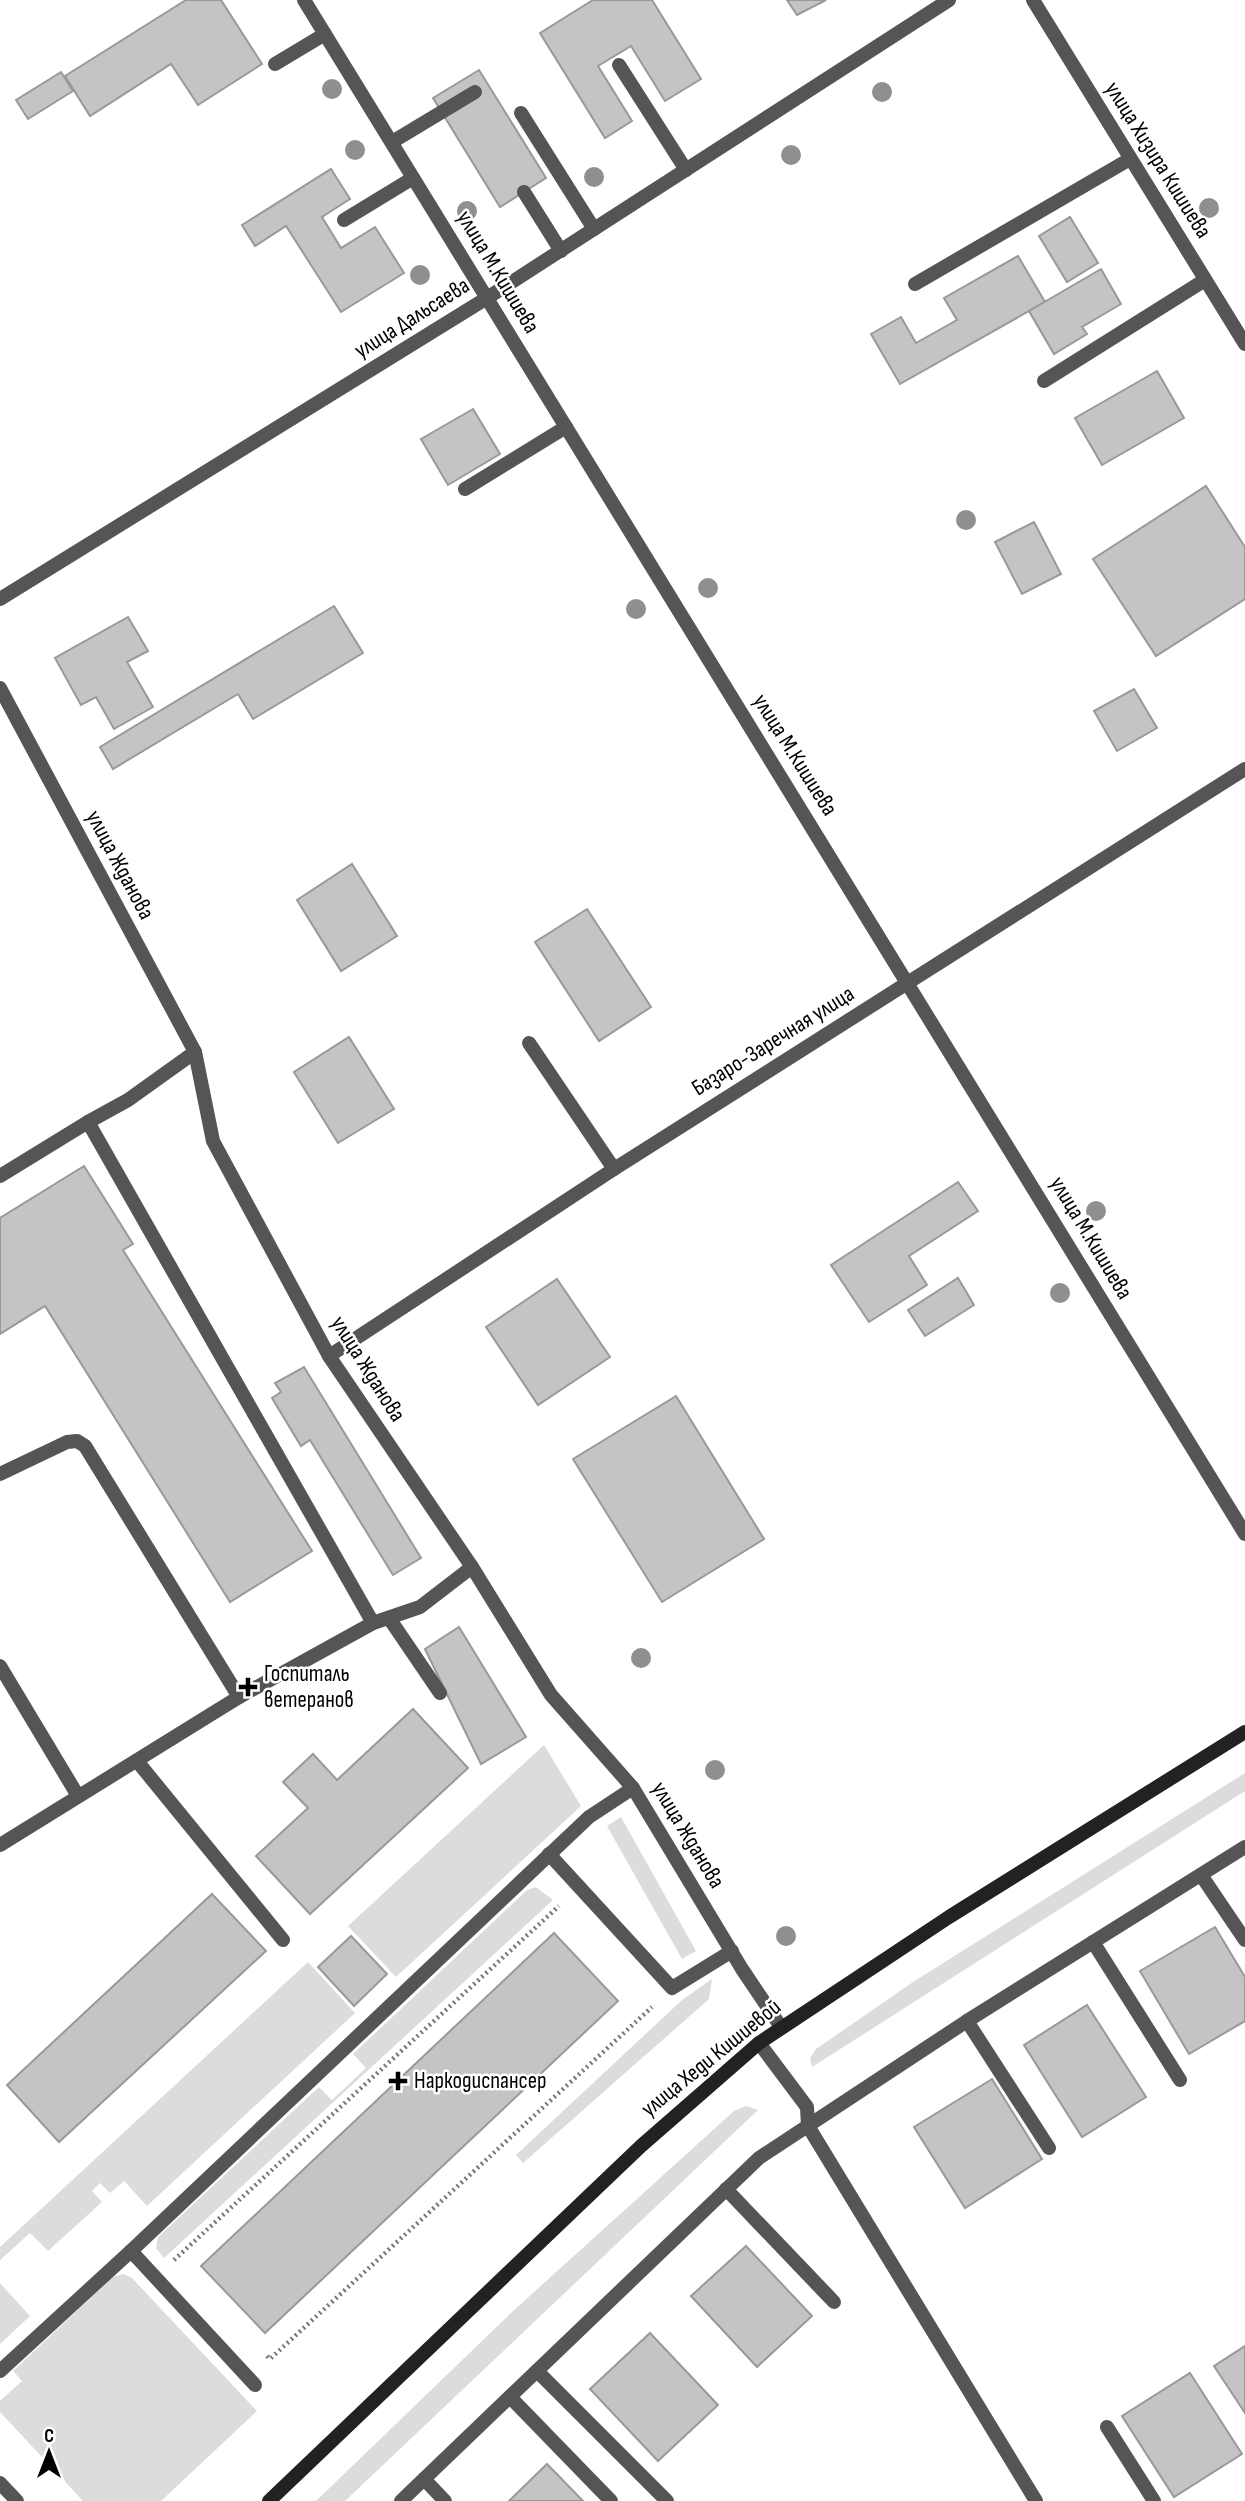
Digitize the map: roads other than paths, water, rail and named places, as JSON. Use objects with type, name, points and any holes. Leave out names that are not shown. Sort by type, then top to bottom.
[{"type":"main road","name":"улица Хеди Кишиевой","points":[[269,2501],[641,2146],[759,2043],[960,1910],[1245,1732]]},
{"type":"street","name":"улица М.Кишиева","points":[[304,0],[1245,1534]]},
{"type":"street","name":"улица Дальсаева","points":[[0,599],[487,298],[949,0]]},
{"type":"street","name":"улица Хизира Кишиева","points":[[1033,0],[1245,344]]},
{"type":"street","points":[[275,64],[325,34]]},
{"type":"street","points":[[619,65],[686,170]]},
{"type":"street","points":[[392,142],[475,92]]},
{"type":"street","points":[[521,113],[594,229]]},
{"type":"street","points":[[915,284],[1130,159]]},
{"type":"street","points":[[344,220],[413,178]]},
{"type":"street","points":[[524,192],[561,251]]},
{"type":"street","points":[[1044,381],[1205,280]]},
{"type":"street","points":[[465,489],[566,427]]},
{"type":"street","name":"улица Жданова","points":[[0,688],[195,1052],[213,1141],[329,1356],[472,1567],[551,1695],[633,1788],[781,2027]]},
{"type":"street","name":"Базаро-Заречная улица","points":[[329,1356],[614,1169],[1245,769]]},
{"type":"street","points":[[529,1043],[614,1169]]},
{"type":"street","points":[[0,1175],[128,1100],[195,1052]]},
{"type":"street","points":[[88,1122],[373,1623]]},
{"type":"street","points":[[0,1474],[67,1442],[77,1441],[85,1446],[239,1697]]},
{"type":"street","points":[[0,1845],[239,1697],[373,1623],[420,1607],[472,1567]]},
{"type":"street","points":[[389,1618],[440,1693]]},
{"type":"street","points":[[0,1665],[78,1796]]},
{"type":"street","points":[[137,1761],[283,1940]]},
{"type":"street","points":[[0,2371],[131,2251],[589,1817],[633,1788]]},
{"type":"street","points":[[401,2501],[759,2158],[967,2021],[1245,1847]]},
{"type":"street","points":[[550,1854],[672,1989],[732,1951]]},
{"type":"street","points":[[1201,1875],[1245,1940]]},
{"type":"street","points":[[1093,1942],[1180,2080]]},
{"type":"street","points":[[967,2021],[988,2049],[1049,2148]]},
{"type":"street","points":[[759,2043],[807,2107],[808,2126],[1036,2501]]},
{"type":"street","points":[[726,2189],[834,2302]]},
{"type":"street","points":[[131,2251],[255,2385]]},
{"type":"street","points":[[537,2371],[667,2501]]},
{"type":"street","points":[[510,2397],[611,2501]]},
{"type":"street","points":[[1107,2427],[1154,2501]]},
{"type":"street","points":[[424,2479],[445,2501]]},
{"type":"street","points":[[0,2483],[17,2501]]},
{"type":"place","name":"Госпиталь ветеранов","points":[[248,1687]]},
{"type":"place","name":"Наркодиспансер","points":[[398,2081]]}]
